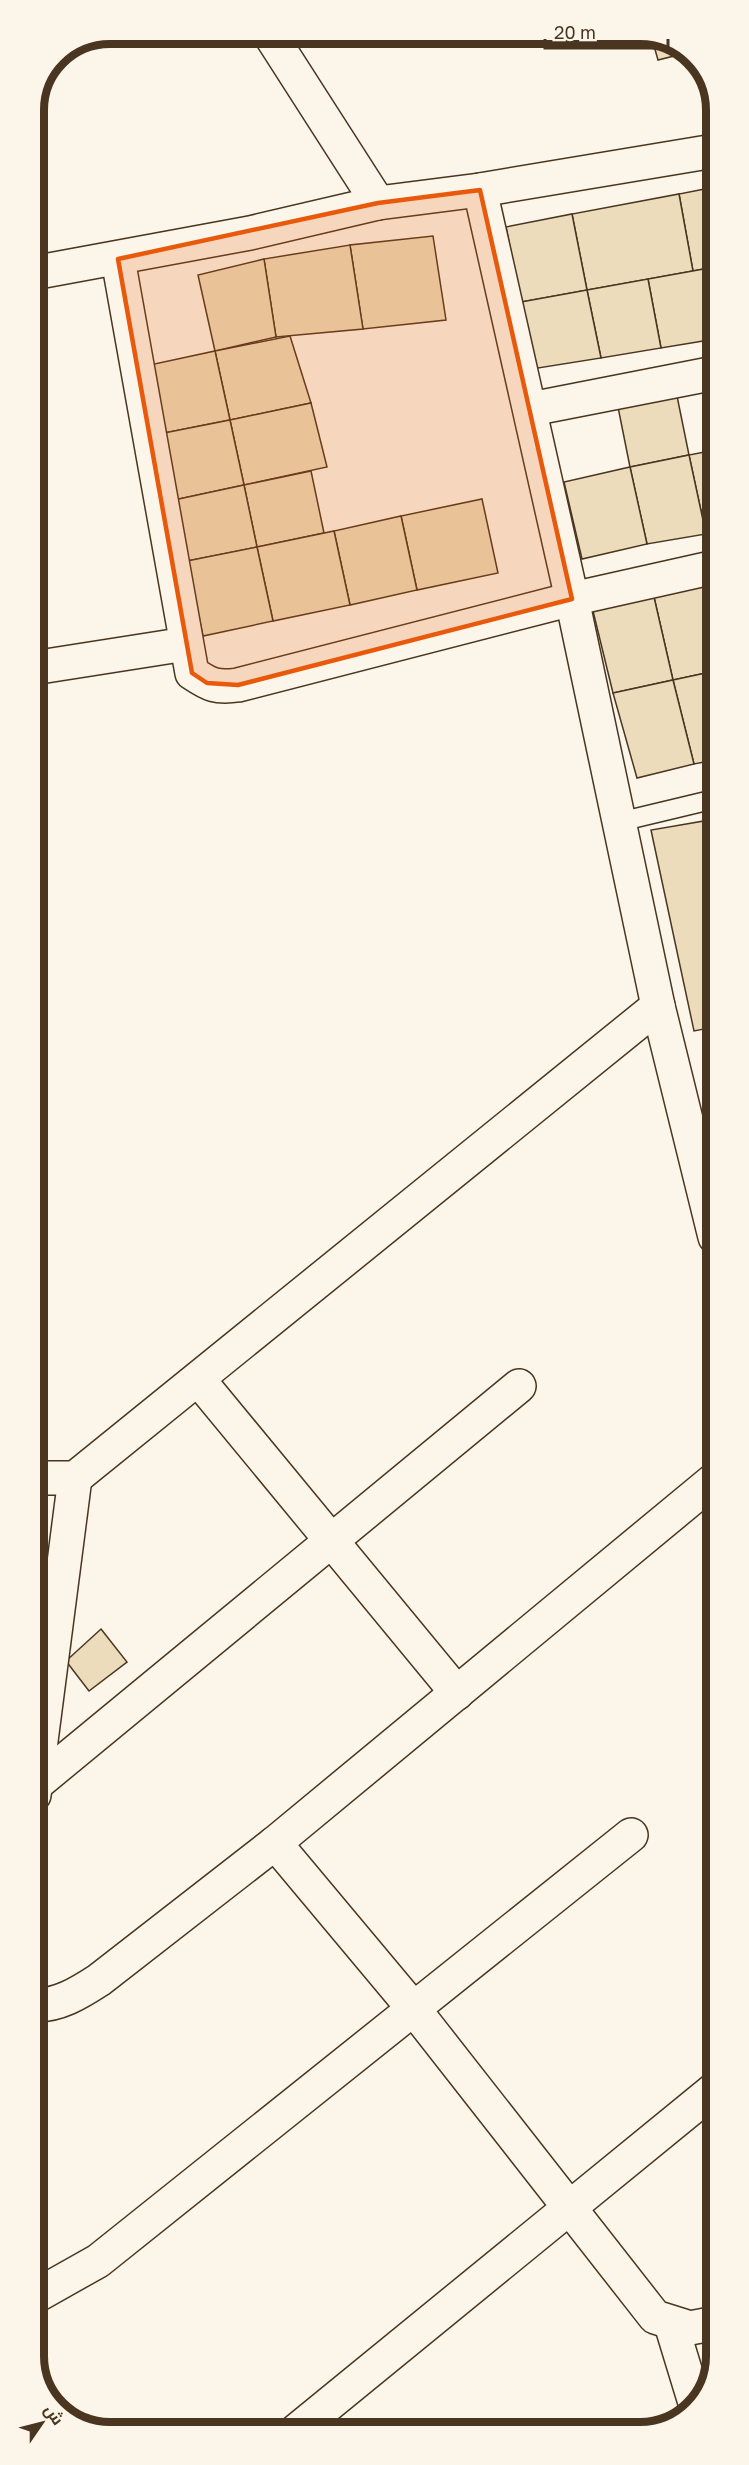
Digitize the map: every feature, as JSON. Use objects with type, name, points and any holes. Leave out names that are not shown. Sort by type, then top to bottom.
[{"type":"street","points":[[275,43],[378,203]]},
{"type":"street","points":[[43,271],[250,233],[378,203],[480,190],[706,152]]},
{"type":"street","points":[[480,190],[531,409],[658,1006],[706,1201]]},
{"type":"street","points":[[118,259],[192,673],[219,688],[572,599],[706,569]]},
{"type":"street","points":[[531,409],[706,375]]},
{"type":"street","points":[[43,666],[186,644]]},
{"type":"street","points":[[43,1478],[75,1478],[658,1006]]},
{"type":"street","points":[[198,1378],[457,1693]]},
{"type":"street","points":[[43,1783],[519,1386]]},
{"type":"street","points":[[43,1728],[75,1478]]},
{"type":"street","points":[[43,2006],[75,1996],[99,1980],[275,1843],[706,1486]]},
{"type":"street","points":[[43,2292],[98,2261],[631,1835]]},
{"type":"street","points":[[275,1843],[413,2008],[655,2317],[671,2324],[690,2328],[706,2326]]},
{"type":"street","points":[[308,2421],[706,2096]]},
{"type":"street","points":[[671,2324],[692,2394]]},
{"type":"lane","points":[[619,822],[706,801]]},
{"type":"highlighted area","points":[[480,190],[572,599],[238,685],[207,683],[192,673],[118,259],[378,203]]},
{"type":"building","points":[[654,46],[677,55],[658,60]]},
{"type":"building","points":[[706,189],[706,269],[693,271],[679,194]]},
{"type":"building","points":[[679,194],[693,271],[587,290],[572,214]]},
{"type":"building","points":[[572,214],[587,290],[521,302],[506,227]]},
{"type":"building","points":[[433,236],[446,320],[363,329],[350,245]]},
{"type":"building","points":[[350,245],[363,329],[276,337],[264,259]]},
{"type":"building","points":[[264,259],[276,337],[215,351],[198,275]]},
{"type":"building","points":[[706,269],[706,340],[661,348],[648,279]]},
{"type":"building","points":[[648,279],[661,348],[601,358],[587,290]]},
{"type":"building","points":[[587,290],[601,358],[532,369],[521,302]]},
{"type":"building","points":[[290,336],[311,403],[230,420],[215,351]]},
{"type":"building","points":[[215,351],[230,420],[159,434],[145,366]]},
{"type":"building","points":[[677,396],[689,455],[630,467],[618,407]]},
{"type":"building","points":[[311,403],[327,467],[244,485],[230,420]]},
{"type":"building","points":[[230,420],[244,485],[174,500],[159,434]]},
{"type":"building","points":[[706,452],[706,534],[689,455]]},
{"type":"building","points":[[689,455],[706,534],[647,544],[630,467]]},
{"type":"building","points":[[630,467],[647,544],[582,559],[564,482]]},
{"type":"building","points":[[311,471],[324,533],[257,547],[244,485]]},
{"type":"building","points":[[244,485],[257,547],[187,561],[174,500]]},
{"type":"building","points":[[482,499],[498,573],[417,590],[401,516]]},
{"type":"building","points":[[401,516],[417,590],[350,605],[334,531]]},
{"type":"building","points":[[334,531],[350,605],[273,621],[257,547]]},
{"type":"building","points":[[257,547],[273,621],[203,636],[187,561]]},
{"type":"building","points":[[706,585],[706,673],[673,680],[654,597]]},
{"type":"building","points":[[654,597],[673,680],[613,693],[593,611]]},
{"type":"building","points":[[706,673],[706,762],[694,764],[673,680]]},
{"type":"building","points":[[673,680],[694,764],[637,778],[613,693]]},
{"type":"building","points":[[704,821],[704,839],[706,838],[706,1029],[694,1031],[651,830]]},
{"type":"building","points":[[101,1629],[127,1662],[89,1691],[66,1661]]}]
